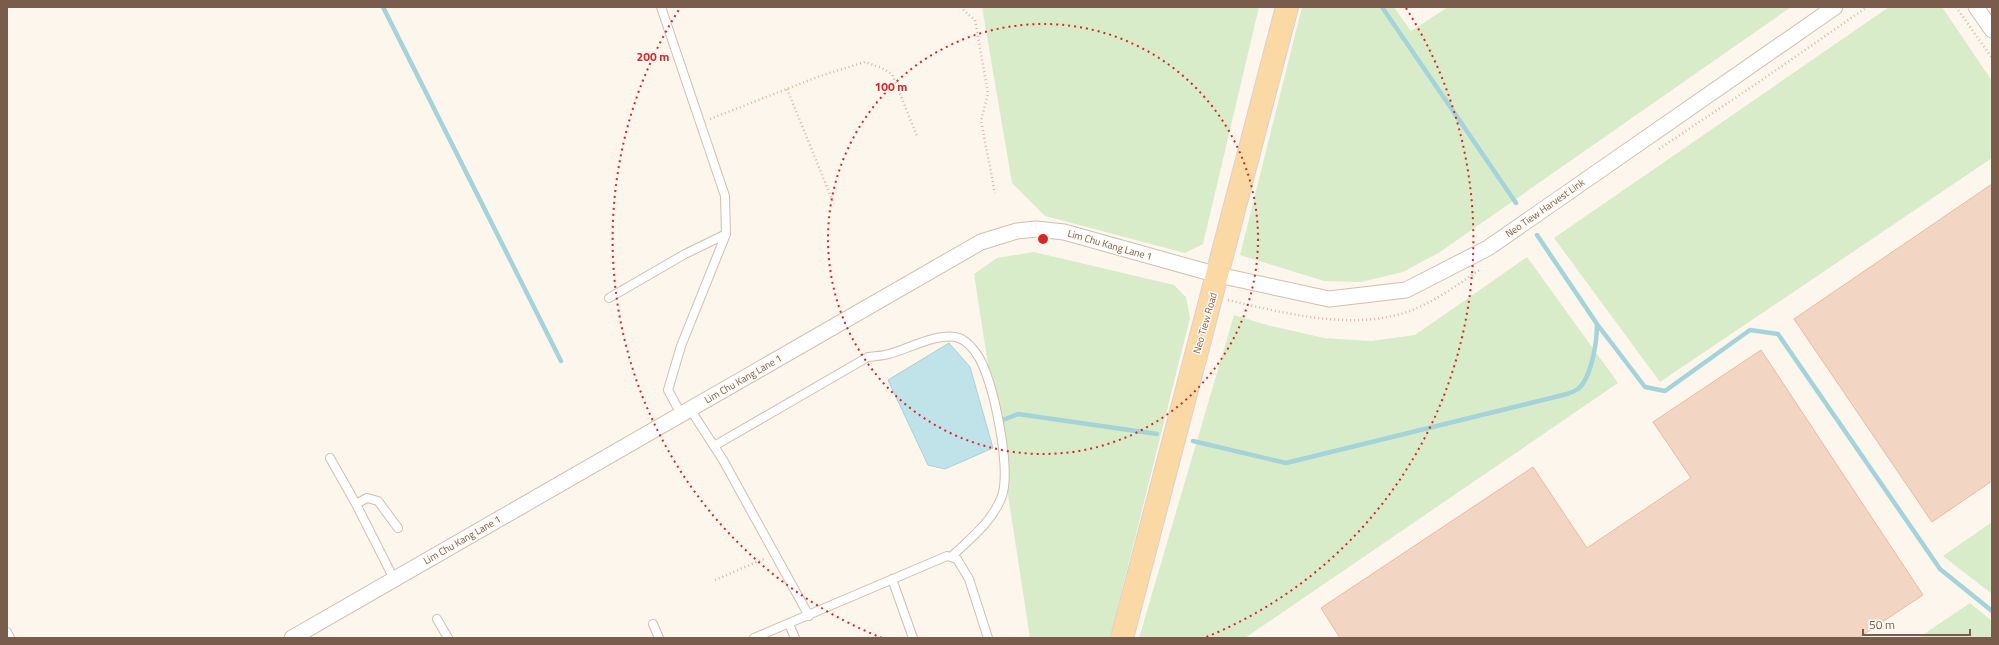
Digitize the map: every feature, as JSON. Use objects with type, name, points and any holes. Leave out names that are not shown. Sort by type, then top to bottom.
[{"type":"main road","name":"Neo Tiew Road","points":[[1122,638],[1180,411],[1218,275],[1287,7]]},
{"type":"street","name":"Neo Tiew Harvest Link","points":[[1218,275],[1329,299],[1406,290],[1488,248],[1836,7]]},
{"type":"street","points":[[1976,7],[1992,30]]},
{"type":"street","name":"Lim Chu Kang Lane 1","points":[[292,638],[311,633],[394,579],[981,242],[1017,231],[1036,229],[1064,232],[1218,275]]},
{"type":"lane","points":[[661,7],[724,196],[726,234],[681,346],[668,390],[714,446],[809,616]]},
{"type":"lane","points":[[609,298],[685,254],[726,234]]},
{"type":"lane","points":[[714,446],[868,357],[889,354],[949,336],[960,338],[975,352],[984,367],[1000,433],[1006,471],[1001,497],[993,512],[983,527],[952,556]]},
{"type":"lane","points":[[330,458],[356,504],[394,579]]},
{"type":"lane","points":[[356,504],[367,498],[378,501],[398,528]]},
{"type":"lane","points":[[754,638],[767,636],[788,624],[892,579],[947,556],[952,556],[957,558],[969,579],[988,638]]},
{"type":"lane","points":[[892,579],[913,638]]},
{"type":"lane","points":[[437,619],[448,638]]},
{"type":"lane","points":[[653,624],[659,638]]},
{"type":"lane","points":[[788,624],[795,638]]},
{"type":"lane","points":[[7,632],[10,638]]},
{"type":"path","points":[[960,7],[975,20],[988,93],[981,121],[995,193]]},
{"type":"path","points":[[1956,7],[1992,58]]},
{"type":"path","points":[[700,123],[820,76],[865,62],[882,68],[892,74],[917,136]]},
{"type":"path","points":[[787,89],[834,204]]},
{"type":"path","points":[[715,580],[775,554]]},
{"type":"green space","points":[[982,7],[1259,7],[1203,244],[1185,253],[1045,216],[1012,183]]},
{"type":"green space","points":[[1302,7],[1394,7],[1411,31],[1448,7],[1791,7],[1440,252],[1403,272],[1361,282],[1324,281],[1240,255]]},
{"type":"green space","points":[[1889,7],[1942,7],[1992,81],[1992,158],[1660,382],[1554,238]]},
{"type":"green space","points":[[1034,252],[1174,285],[1186,297],[1190,318],[1110,638],[1030,638],[974,274],[997,258]]},
{"type":"green space","points":[[1527,257],[1618,383],[1245,638],[1139,638],[1234,315],[1267,325],[1324,338],[1371,341],[1415,335]]},
{"type":"green space","points":[[1992,522],[1992,594],[1943,556]]},
{"type":"green space","points":[[1970,603],[1992,621],[1992,638],[1918,638]]},
{"type":"water","points":[[949,343],[970,367],[993,448],[945,469],[928,465],[888,380]]},
{"type":"building","points":[[1992,184],[1992,481],[1932,522],[1794,319]]},
{"type":"building","points":[[1761,350],[1923,595],[1858,638],[1340,638],[1321,608],[1533,467],[1587,548],[1691,478],[1653,422]]},
{"type":"waterway","points":[[383,7],[561,361]]},
{"type":"waterway","points":[[1382,7],[1516,203]]},
{"type":"waterway","points":[[1537,235],[1597,324],[1645,387],[1665,391],[1750,330],[1778,334],[1940,569],[1992,611]]},
{"type":"waterway","points":[[1193,441],[1286,463],[1567,394],[1578,389],[1587,376],[1595,349],[1597,324]]},
{"type":"waterway","points":[[1000,421],[1018,414],[1157,434]]}]
